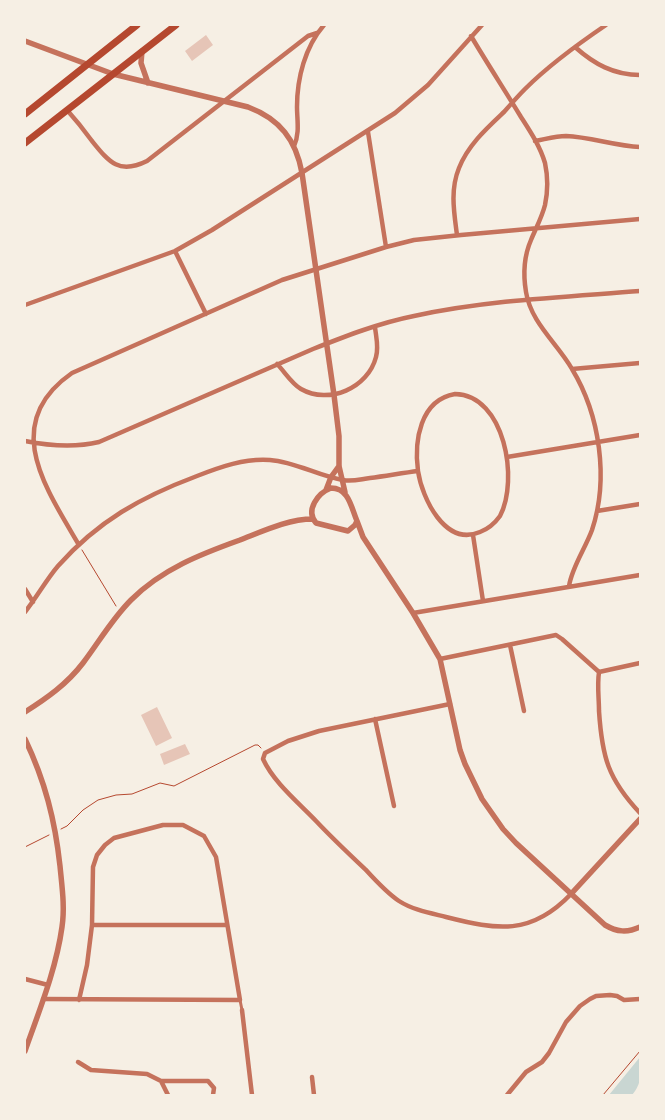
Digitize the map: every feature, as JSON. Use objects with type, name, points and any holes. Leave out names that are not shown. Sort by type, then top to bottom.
[{"type":"main road","points":[[25,114],[137,25]]},
{"type":"main road","points":[[25,143],[176,25]]},
{"type":"street","points":[[294,146],[298,136],[297,96],[299,81],[304,61],[317,33],[324,25]]},
{"type":"street","points":[[25,305],[175,251],[212,230],[368,132],[413,100],[482,25]]},
{"type":"street","points":[[458,235],[453,204],[455,181],[464,156],[512,103],[544,72],[606,25]]},
{"type":"street","points":[[67,110],[108,160],[122,167],[130,167],[147,161],[308,36],[317,33]]},
{"type":"street","points":[[471,36],[536,141],[545,163],[548,183],[545,205],[530,242],[524,264],[528,300],[541,327],[572,369],[589,406],[597,443],[600,471],[597,511],[592,530],[571,576],[569,586]]},
{"type":"street","points":[[25,41],[88,63],[113,74],[248,107],[267,116],[282,129],[294,146],[300,160],[339,436],[336,479],[312,508],[300,519]]},
{"type":"street","points":[[575,47],[587,58],[601,66],[628,75],[640,75]]},
{"type":"street","points":[[142,51],[141,63],[148,83]]},
{"type":"street","points":[[368,132],[386,247]]},
{"type":"street","points":[[536,141],[555,136],[566,136],[640,147]]},
{"type":"street","points":[[79,545],[35,468],[27,442],[32,419],[41,401],[54,385],[64,378],[282,280],[386,247],[414,240],[458,235],[640,219]]},
{"type":"street","points":[[175,251],[206,314]]},
{"type":"street","points":[[27,442],[78,446],[99,442],[277,364],[327,344],[412,316],[490,303],[640,291]]},
{"type":"street","points":[[277,364],[300,388],[321,395],[334,395],[355,386],[368,374],[377,356],[378,345],[375,327]]},
{"type":"street","points":[[572,369],[640,363]]},
{"type":"street","points":[[449,395],[468,395],[484,405],[499,430],[507,457],[508,477],[500,515],[487,529],[473,535],[459,533],[445,526],[426,498],[418,471],[418,444],[426,413],[436,402],[449,395]]},
{"type":"street","points":[[507,457],[640,436]]},
{"type":"street","points":[[25,612],[58,567],[79,545],[106,523],[142,498],[220,467],[237,463],[269,460],[297,465],[336,479],[349,481],[418,471]]},
{"type":"street","points":[[338,466],[336,479],[344,492],[363,537],[413,613],[440,659],[460,750],[482,799],[516,843],[605,925],[627,931],[640,927]]},
{"type":"street","points":[[326,490],[335,488],[344,492]]},
{"type":"street","points":[[597,511],[640,504]]},
{"type":"street","points":[[312,508],[313,519],[316,523],[363,537]]},
{"type":"street","points":[[25,712],[56,692],[83,664],[132,599],[178,565],[194,557],[300,519],[313,519]]},
{"type":"street","points":[[348,531],[355,526],[357,520]]},
{"type":"street","points":[[473,535],[483,601]]},
{"type":"street","points":[[413,613],[640,575]]},
{"type":"street","points":[[25,589],[33,602]]},
{"type":"street","points":[[440,659],[556,635],[562,638],[599,672]]},
{"type":"street","points":[[510,645],[524,711]]},
{"type":"street","points":[[599,672],[640,662]]},
{"type":"street","points":[[599,672],[598,685],[603,753],[616,784],[640,813]]},
{"type":"street","points":[[450,704],[308,734],[265,753],[263,758],[289,793],[389,894],[408,906],[475,924],[504,927],[531,922],[542,917],[562,904],[640,819]]},
{"type":"street","points":[[375,719],[394,806]]},
{"type":"street","points":[[25,739],[46,791],[53,818],[64,905],[58,949],[44,999],[25,1051]]},
{"type":"street","points":[[79,1000],[92,925],[93,867],[97,855],[114,838],[163,825],[183,825],[204,836],[216,857],[242,1010],[252,1095]]},
{"type":"street","points":[[92,925],[227,925]]},
{"type":"street","points":[[25,979],[48,985]]},
{"type":"street","points":[[507,1095],[526,1072],[542,1062],[566,1022],[580,1006],[596,996],[610,995],[624,1000],[640,999]]},
{"type":"street","points":[[44,999],[240,1000]]},
{"type":"street","points":[[78,1062],[91,1070],[147,1074],[161,1081],[208,1081],[214,1088],[213,1095]]},
{"type":"street","points":[[312,1077],[314,1095]]},
{"type":"street","points":[[161,1081],[168,1095]]},
{"type":"path","points":[[79,545],[120,613]]},
{"type":"path","points":[[58,830],[66,826],[83,810],[98,800],[116,795],[132,794],[160,783],[174,786],[256,745],[259,745],[265,753]]},
{"type":"path","points":[[25,847],[50,835]]},
{"type":"path","points":[[604,1095],[640,1051]]},
{"type":"shaded area","points":[[640,1057],[639,1082],[636,1091],[632,1095],[609,1095]]},
{"type":"building","points":[[206,35],[213,45],[192,61],[185,51]]},
{"type":"building","points":[[157,707],[172,738],[156,746],[141,715]]},
{"type":"building","points":[[185,744],[190,754],[164,765],[160,754]]}]
